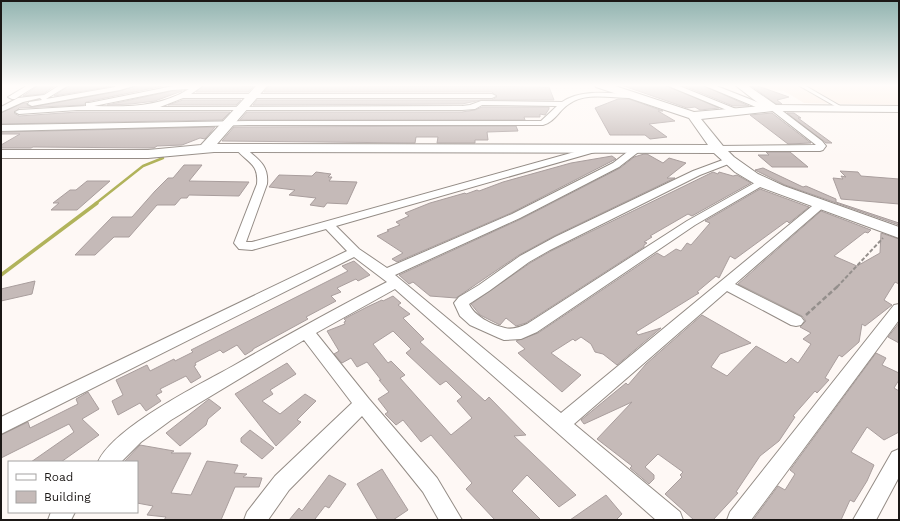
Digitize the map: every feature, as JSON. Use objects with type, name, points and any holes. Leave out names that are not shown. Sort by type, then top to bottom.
[{"type":"street","points":[[10,117],[23,109]]},
{"type":"street","points":[[10,117],[66,109]]},
{"type":"street","points":[[102,109],[133,109]]},
{"type":"street","points":[[206,148],[242,109]]},
{"type":"street","points":[[1,128],[227,124],[543,124],[552,118],[559,109]]},
{"type":"street","points":[[672,109],[693,116],[755,109]]},
{"type":"street","points":[[733,109],[737,111]]},
{"type":"street","points":[[1,154],[159,153],[206,148],[718,149],[820,148],[822,146],[771,109]]},
{"type":"street","points":[[693,116],[728,161],[762,183],[895,232]]},
{"type":"street","points":[[240,148],[261,168],[263,174],[262,184],[244,229],[240,244],[243,246],[252,246],[329,225],[599,148]]},
{"type":"street","points":[[109,461],[118,451],[150,424],[390,279],[616,165],[638,148]]},
{"type":"street","points":[[728,161],[713,165],[683,178],[549,245],[504,272],[484,288],[467,297],[461,303],[465,312],[475,321],[504,334],[521,333],[532,328],[691,224],[762,183]]},
{"type":"street","points":[[560,424],[821,204]]},
{"type":"street","points":[[329,225],[355,252],[390,279],[672,520]]},
{"type":"street","points":[[1,426],[355,252]]},
{"type":"street","points":[[726,285],[796,321]]},
{"type":"street","points":[[738,520],[899,309]]},
{"type":"street","points":[[306,331],[363,404],[430,485],[451,520]]},
{"type":"street","points":[[255,520],[282,483],[363,404]]},
{"type":"street","points":[[864,520],[899,458]]},
{"type":"path","points":[[796,321],[805,316],[895,232]]},
{"type":"building","points":[[9,109],[18,109],[14,113],[19,116],[77,112],[230,112],[222,120],[1,124],[1,113]]},
{"type":"building","points":[[549,109],[545,115],[540,114],[540,117],[524,117],[525,120],[240,120],[247,112],[462,112],[475,110]]},
{"type":"building","points":[[596,109],[658,109],[663,111],[658,111],[675,121],[649,124],[667,137],[650,139],[645,135],[610,135]]},
{"type":"building","points":[[772,113],[811,143],[788,144],[750,115]]},
{"type":"building","points":[[787,113],[794,113],[801,118],[798,118],[832,143],[826,143]]},
{"type":"building","points":[[516,126],[518,131],[487,132],[488,140],[475,140],[475,143],[437,143],[438,137],[416,137],[415,143],[222,141],[234,127]]},
{"type":"building","points":[[215,127],[205,139],[200,138],[182,145],[157,146],[154,148],[1,148],[1,145],[20,134],[1,134],[1,132]]},
{"type":"building","points":[[766,152],[790,152],[808,167],[772,167],[758,155],[769,155]]},
{"type":"building","points":[[647,154],[663,163],[669,158],[686,163],[667,178],[675,178],[554,236],[519,255],[456,298],[430,296],[413,282],[409,284],[399,275],[521,219],[620,168],[634,157]]},
{"type":"building","points":[[612,156],[616,159],[511,213],[397,262],[392,259],[403,253],[377,236],[400,225],[396,222],[409,216],[405,213],[430,203],[477,190],[479,191],[503,182],[571,163]]},
{"type":"building","points":[[184,165],[202,165],[189,181],[249,182],[239,196],[189,195],[187,198],[181,198],[175,205],[157,205],[129,237],[114,237],[95,255],[75,255],[112,217],[132,217],[168,178],[173,178]]},
{"type":"building","points":[[763,168],[803,187],[806,186],[836,199],[836,202],[899,223],[899,225],[785,185],[755,170]]},
{"type":"building","points":[[840,171],[858,172],[861,176],[899,179],[899,204],[841,199],[833,178],[843,179],[841,176],[846,177]]},
{"type":"building","points":[[316,172],[331,174],[328,177],[332,177],[329,181],[357,182],[347,204],[327,203],[324,207],[310,205],[316,198],[289,195],[295,190],[269,187],[279,175],[312,176]]},
{"type":"building","points":[[713,172],[733,176],[737,175],[751,183],[692,216],[688,214],[650,236],[652,237],[644,242],[647,243],[644,247],[526,323],[516,326],[506,318],[500,325],[480,315],[471,304],[530,263],[551,251]]},
{"type":"building","points":[[87,181],[110,181],[77,210],[51,210],[59,203],[53,203],[70,190],[76,190]]},
{"type":"building","points":[[760,189],[809,207],[789,223],[787,221],[735,259],[730,256],[719,278],[716,276],[697,292],[699,293],[636,332],[638,335],[661,328],[617,365],[603,354],[595,352],[591,344],[581,337],[575,341],[573,339],[551,353],[581,375],[562,392],[518,353],[525,349],[516,341],[538,333],[657,253],[664,257],[676,249],[681,251],[687,243],[691,245],[710,223],[705,221]]},
{"type":"building","points":[[821,211],[871,230],[868,233],[865,232],[834,256],[857,266],[880,253],[881,233],[899,239],[899,284],[895,282],[884,300],[892,305],[865,326],[862,324],[859,342],[842,357],[839,355],[825,378],[829,380],[817,393],[815,391],[793,416],[795,417],[779,441],[760,456],[736,492],[738,493],[713,520],[694,520],[665,494],[682,477],[680,475],[683,472],[658,454],[645,467],[654,475],[654,479],[649,484],[630,468],[632,466],[597,439],[632,402],[584,424],[581,420],[626,383],[628,385],[646,364],[702,315],[751,343],[720,354],[711,367],[727,376],[756,346],[786,363],[791,358],[798,363],[811,344],[803,339],[811,333],[800,327],[806,321],[802,316],[738,284]]},
{"type":"building","points":[[354,261],[370,275],[358,281],[356,279],[337,288],[341,292],[331,296],[336,301],[306,317],[308,319],[253,349],[245,355],[237,345],[223,353],[220,350],[195,363],[196,365],[194,366],[201,377],[191,383],[186,376],[160,389],[162,392],[156,395],[161,401],[146,411],[140,403],[118,415],[112,401],[123,395],[116,380],[147,365],[150,371],[174,359],[175,361],[193,352],[191,350],[348,271],[342,266]]},
{"type":"building","points":[[35,281],[32,294],[1,301],[1,289]]},
{"type":"building","points":[[393,296],[401,303],[398,305],[410,314],[403,318],[424,339],[420,342],[485,401],[489,397],[526,435],[514,436],[576,495],[559,507],[527,475],[512,491],[541,520],[495,520],[466,489],[472,483],[431,435],[421,442],[403,420],[396,425],[385,414],[388,412],[378,399],[389,392],[379,380],[381,380],[367,362],[357,367],[351,358],[342,363],[334,354],[339,351],[327,331],[345,324],[344,322],[346,321],[344,319],[382,300],[383,301]],"holes":[[[393,331],[411,349],[406,353],[440,385],[446,381],[462,397],[457,401],[472,418],[451,435],[400,378],[405,375],[391,361],[388,363],[373,344]]]},
{"type":"building","points":[[899,323],[899,343],[888,337]]},
{"type":"building","points":[[876,353],[886,358],[882,365],[899,373],[899,380],[894,388],[899,391],[899,432],[884,440],[867,427],[851,452],[874,465],[867,481],[854,502],[850,500],[841,520],[753,520],[778,486],[785,490],[795,474],[790,470]]},
{"type":"building","points":[[287,363],[296,374],[270,390],[273,394],[262,401],[280,414],[305,394],[316,401],[297,420],[301,422],[276,446],[235,394]]},
{"type":"building","points":[[88,392],[99,409],[82,419],[99,435],[62,461],[32,461],[74,432],[69,424],[1,458],[1,435],[28,422],[30,428],[78,404],[76,399]]},
{"type":"building","points":[[209,399],[221,408],[208,419],[206,425],[180,446],[166,433]]},
{"type":"building","points":[[250,430],[274,448],[262,459],[241,442],[241,438]]},
{"type":"building","points":[[140,445],[174,451],[171,453],[191,453],[171,493],[191,495],[207,461],[238,465],[234,473],[247,474],[243,477],[262,478],[259,487],[235,487],[221,520],[164,520],[166,517],[147,515],[153,506],[138,503],[138,461],[125,461]]},
{"type":"building","points":[[382,469],[408,510],[393,520],[378,520],[357,484]]},
{"type":"building","points":[[329,475],[346,484],[329,508],[325,506],[315,519],[317,520],[289,520],[299,508],[302,511]]},
{"type":"building","points":[[606,495],[622,514],[616,520],[570,520]]},
{"type":"waterway","points":[[95,204],[143,166],[163,158]]},
{"type":"waterway","points":[[1,275],[97,203]]}]
